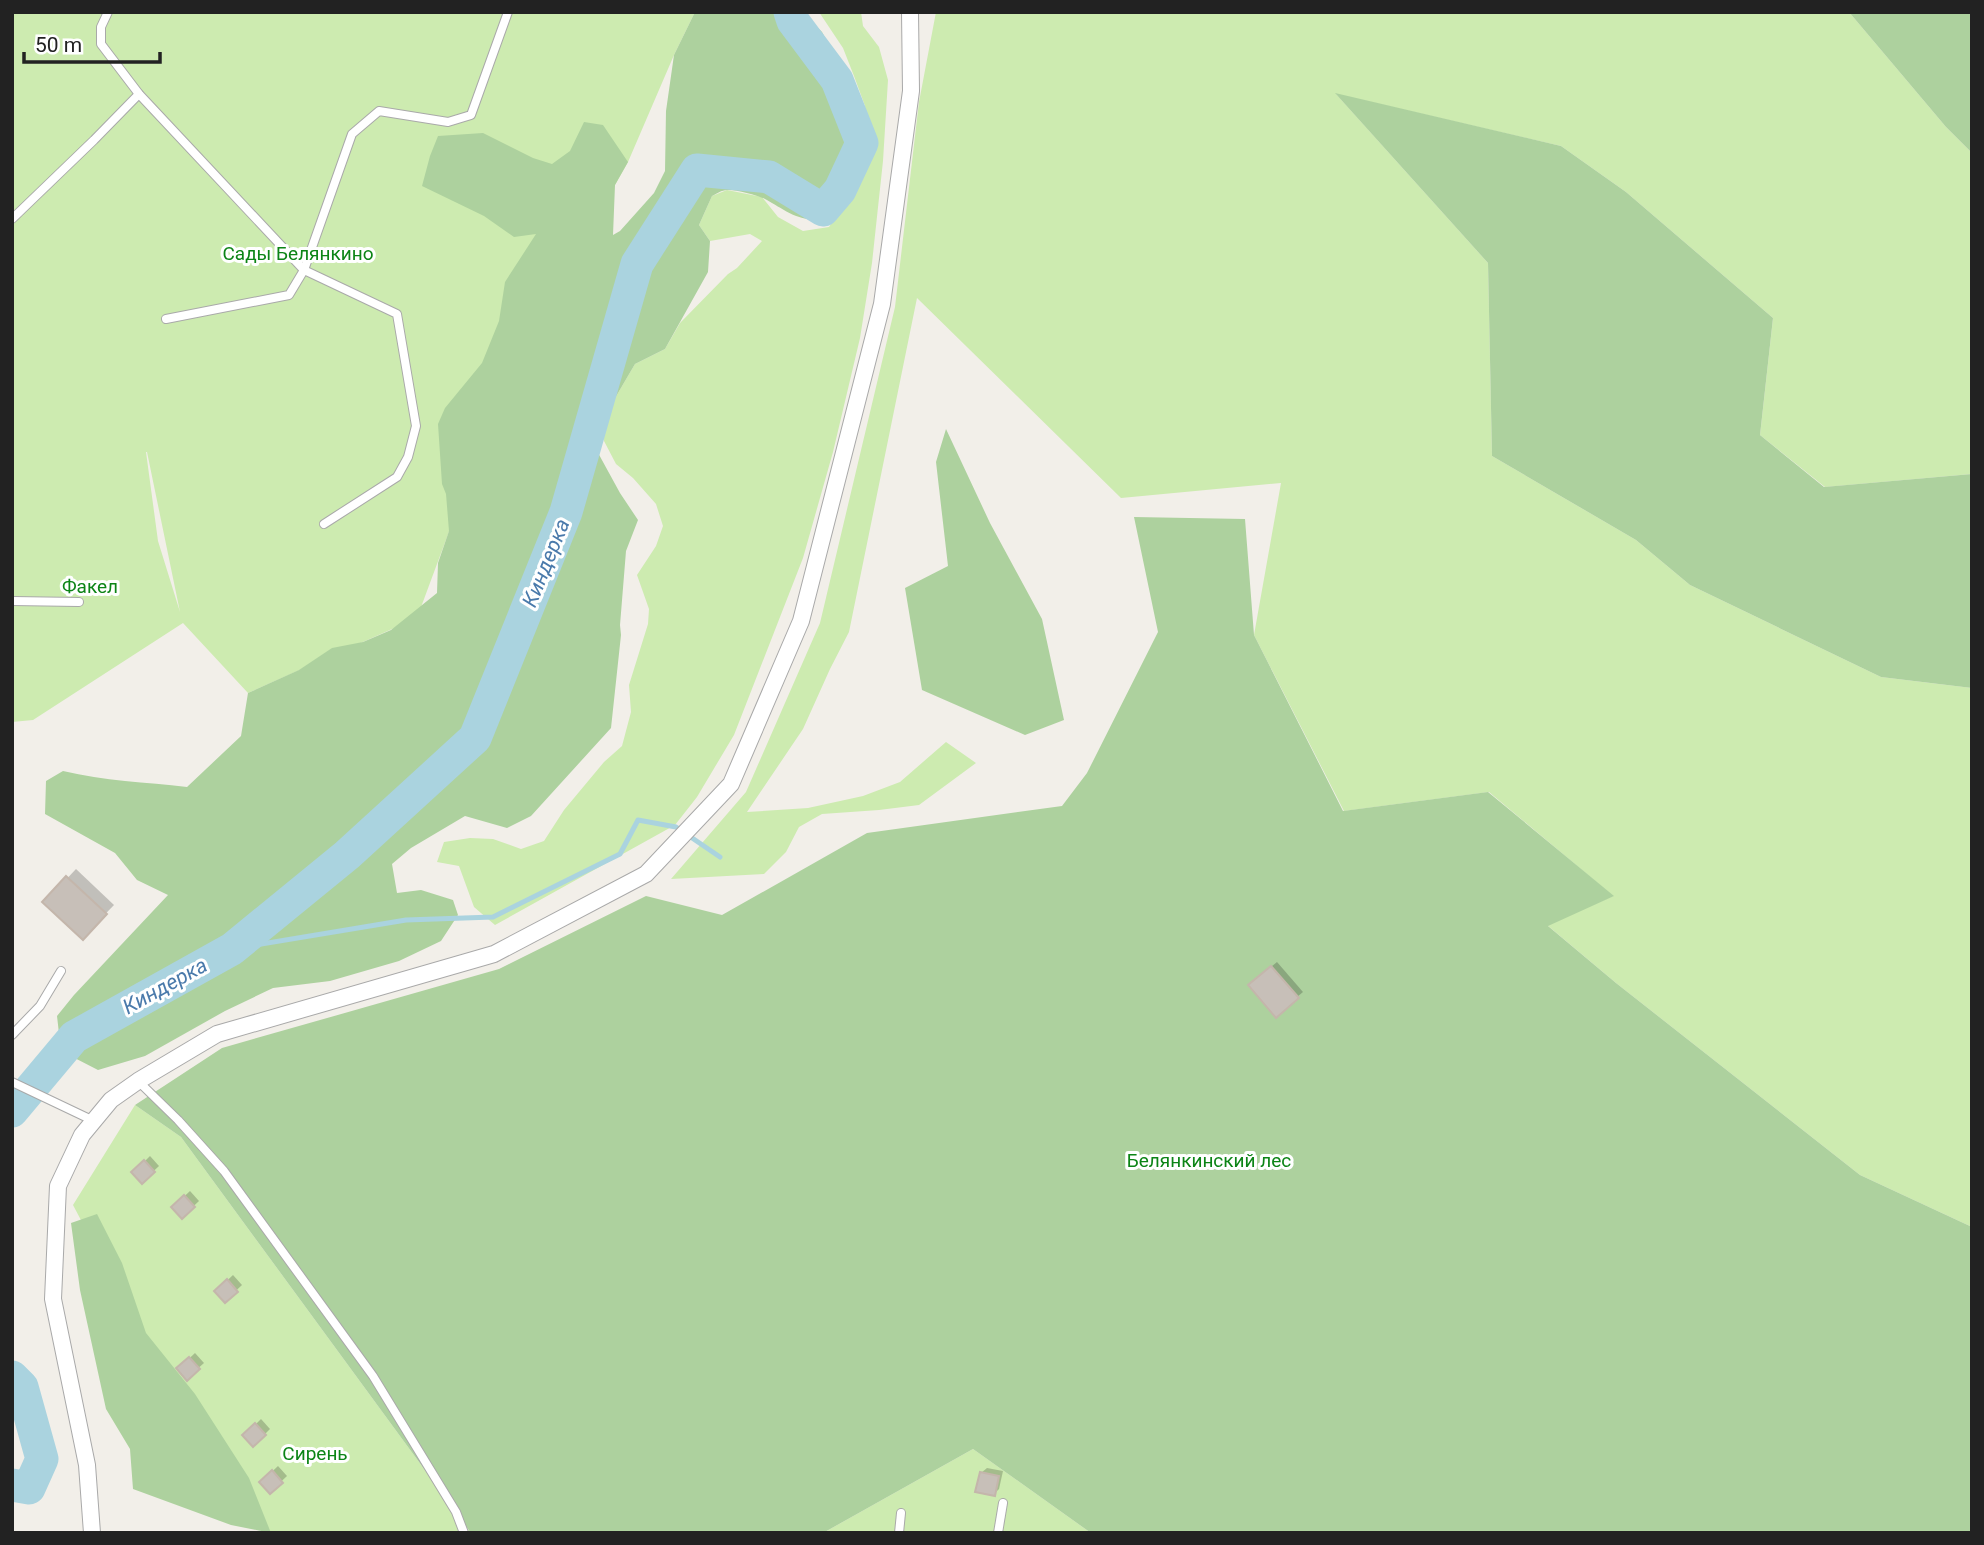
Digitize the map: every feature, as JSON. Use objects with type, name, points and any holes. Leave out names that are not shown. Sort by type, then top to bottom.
[{"type":"street","points":[[92,1533],[87,1465],[53,1298],[58,1186],[82,1135],[93,1121],[111,1100],[138,1081],[217,1034],[494,954],[646,874],[731,784],[801,621],[882,304],[911,91],[910,12]]},
{"type":"lane","points":[[108,12],[101,27],[101,44],[139,94],[304,270],[397,314],[416,426],[408,457],[397,477],[324,524]]},
{"type":"lane","points":[[166,318],[289,295],[304,270],[352,134],[379,111],[448,122],[471,115],[508,12]]},
{"type":"lane","points":[[12,219],[139,94]]},
{"type":"lane","points":[[12,600],[79,602]]},
{"type":"lane","points":[[12,1035],[40,1006],[61,971]]},
{"type":"lane","points":[[138,1081],[224,1171],[373,1376],[456,1512],[464,1533]]},
{"type":"lane","points":[[12,1082],[93,1121]]},
{"type":"lane","points":[[999,1533],[1003,1503]]},
{"type":"lane","points":[[899,1533],[901,1513]]},
{"type":"green space","name":"Сады Белянкино","points":[[12,12],[695,12],[628,162],[507,375],[417,618],[248,693],[183,623],[33,720],[12,722]],"holes":[[[147,452],[180,612],[158,541]]]},
{"type":"green space","points":[[695,12],[802,12],[822,32],[852,90],[868,145],[838,202],[825,215],[817,218],[801,218],[762,197],[740,191],[725,190],[712,196],[699,225],[710,241],[708,272],[665,349],[635,364],[611,405],[597,451],[638,520],[626,551],[621,635],[611,728],[531,816],[507,828],[465,816],[411,848],[392,864],[397,893],[421,890],[453,900],[458,915],[441,941],[399,961],[330,981],[273,988],[225,1011],[145,1056],[98,1070],[61,1051],[57,1016],[168,895],[137,880],[115,853],[45,814],[46,781],[63,771],[187,787],[241,736],[248,693],[299,670],[332,648],[363,642],[391,630],[437,593],[438,563],[449,531],[446,494],[442,484],[438,424],[445,408],[482,363],[499,321],[505,282],[536,234],[514,237],[484,216],[422,186],[438,136],[483,133],[533,158],[552,164],[570,151],[584,122],[603,125],[628,162],[615,185],[613,235],[620,231],[654,193],[665,171],[666,111],[674,55]]},
{"type":"green space","points":[[819,12],[861,12],[863,26],[879,47],[888,80],[872,263],[860,338],[833,452],[803,558],[734,735],[697,797],[675,825],[495,925],[474,907],[459,866],[437,862],[444,842],[470,838],[493,839],[521,849],[544,841],[564,810],[604,762],[622,746],[631,712],[629,685],[648,624],[649,609],[637,575],[656,546],[663,526],[656,504],[633,478],[616,464],[604,441],[604,426],[611,405],[635,364],[665,349],[680,323],[762,241],[750,234],[710,241],[699,225],[712,196],[727,190],[762,197],[778,217],[803,231],[829,227],[847,199],[869,155],[865,106],[843,48]]},
{"type":"green space","points":[[936,12],[1849,12],[1946,127],[1972,153],[1972,474],[1825,487],[1760,435],[1773,318],[1626,192],[1561,146],[1336,94],[1488,263],[1492,456],[1636,540],[1690,585],[1881,677],[1972,688],[1972,1227],[1860,1175],[1616,983],[1547,925],[1613,896],[1489,792],[1344,811],[1254,635],[1281,483],[1121,498],[917,298],[849,632],[803,729],[747,812],[808,808],[863,796],[900,782],[946,742],[976,763],[919,805],[822,814],[799,827],[786,852],[764,874],[671,879],[746,792],[820,623],[895,307],[919,102]]},
{"type":"green space","points":[[1849,12],[1972,12],[1972,153],[1946,127]]},
{"type":"green space","points":[[1335,93],[1561,146],[1626,192],[1773,318],[1760,435],[1824,487],[1972,474],[1972,688],[1881,677],[1690,585],[1636,540],[1492,456],[1488,263]]},
{"type":"green space","points":[[946,429],[990,523],[1042,619],[1064,720],[1025,735],[922,690],[905,588],[948,566],[936,462]]},
{"type":"green space","name":"Белянкинский лес","points":[[1134,517],[1245,519],[1254,635],[1343,811],[1488,792],[1614,896],[1548,926],[1616,983],[1860,1175],[1972,1227],[1972,1533],[1091,1533],[973,1449],[823,1533],[471,1533],[181,1137],[135,1105],[222,1048],[499,969],[646,896],[722,915],[867,833],[1062,806],[1087,773],[1158,632]]},
{"type":"green space","name":"Сирень","points":[[135,1105],[181,1137],[471,1533],[264,1533],[226,1453],[149,1349],[73,1205]]},
{"type":"green space","points":[[97,1214],[122,1263],[146,1333],[195,1394],[249,1478],[271,1533],[231,1525],[133,1489],[130,1449],[106,1409],[80,1290],[71,1223]]},
{"type":"green space","points":[[973,1449],[1091,1533],[823,1533]]},
{"type":"building","points":[[66,876],[107,914],[83,940],[42,902]]},
{"type":"building","points":[[1271,966],[1299,998],[1276,1018],[1248,985]]},
{"type":"building","points":[[144,1160],[155,1172],[142,1184],[131,1172]]},
{"type":"building","points":[[184,1195],[195,1207],[182,1219],[171,1207]]},
{"type":"building","points":[[227,1279],[238,1292],[225,1303],[214,1291]]},
{"type":"building","points":[[189,1357],[200,1369],[187,1381],[176,1368]]},
{"type":"building","points":[[255,1423],[266,1435],[253,1447],[242,1435]]},
{"type":"building","points":[[272,1470],[283,1483],[270,1494],[259,1482]]},
{"type":"building","points":[[980,1472],[999,1476],[995,1496],[975,1492]]},
{"type":"waterway","name":"Киндерка","points":[[12,1111],[74,1037],[232,949],[347,855],[475,738],[566,512],[637,264],[697,170],[769,177],[823,210],[840,190],[862,143],[837,80],[793,21],[790,12]]},
{"type":"waterway","points":[[232,949],[406,920],[493,917],[620,854],[638,820],[676,827],[720,857]]},
{"type":"waterway","name":"Киндерка","points":[[12,1377],[22,1387],[42,1459],[29,1488],[12,1485]]},
{"type":"park label","name":"Факел","points":[[90,586]]}]
